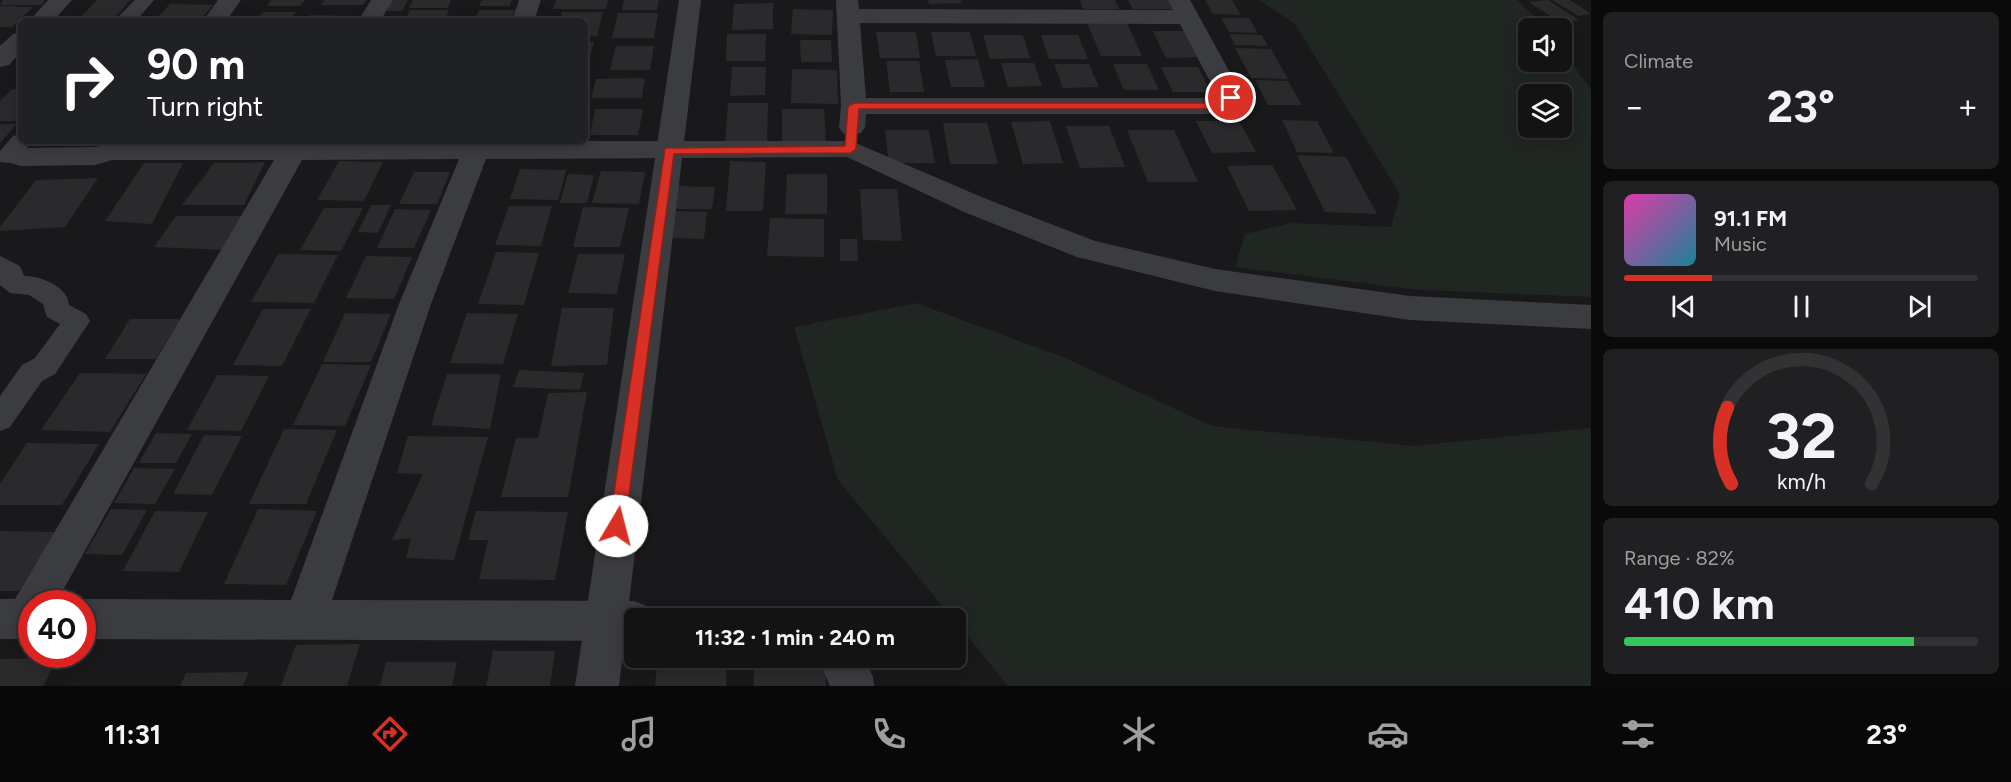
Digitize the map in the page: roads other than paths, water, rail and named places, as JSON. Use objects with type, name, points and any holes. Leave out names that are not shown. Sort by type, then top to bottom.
[{"type":"street","points":[[43,18],[61,0]]},
{"type":"street","points":[[128,18],[145,0]]},
{"type":"street","points":[[216,18],[230,0]]},
{"type":"street","points":[[371,18],[382,0]]},
{"type":"street","points":[[524,18],[530,0]]},
{"type":"street","points":[[597,686],[620,621],[669,151],[690,0]]},
{"type":"street","points":[[851,149],[854,106],[848,8],[1184,9],[1231,98],[1213,106],[854,106]]},
{"type":"street","points":[[0,60],[18,42]]},
{"type":"street","points":[[39,590],[296,146]]},
{"type":"street","points":[[305,619],[415,304],[478,146]]},
{"type":"street","points":[[13,156],[95,156],[117,147],[478,146],[669,151],[851,149],[964,200],[1088,250],[1215,280],[1410,308],[1591,316]]},
{"type":"street","points":[[0,265],[10,272],[9,279],[19,286],[33,285],[56,300],[56,310],[76,321],[45,366],[32,373],[0,419]]},
{"type":"street","points":[[96,619],[620,621]]},
{"type":"street","points":[[845,668],[851,677],[852,686]]}]
